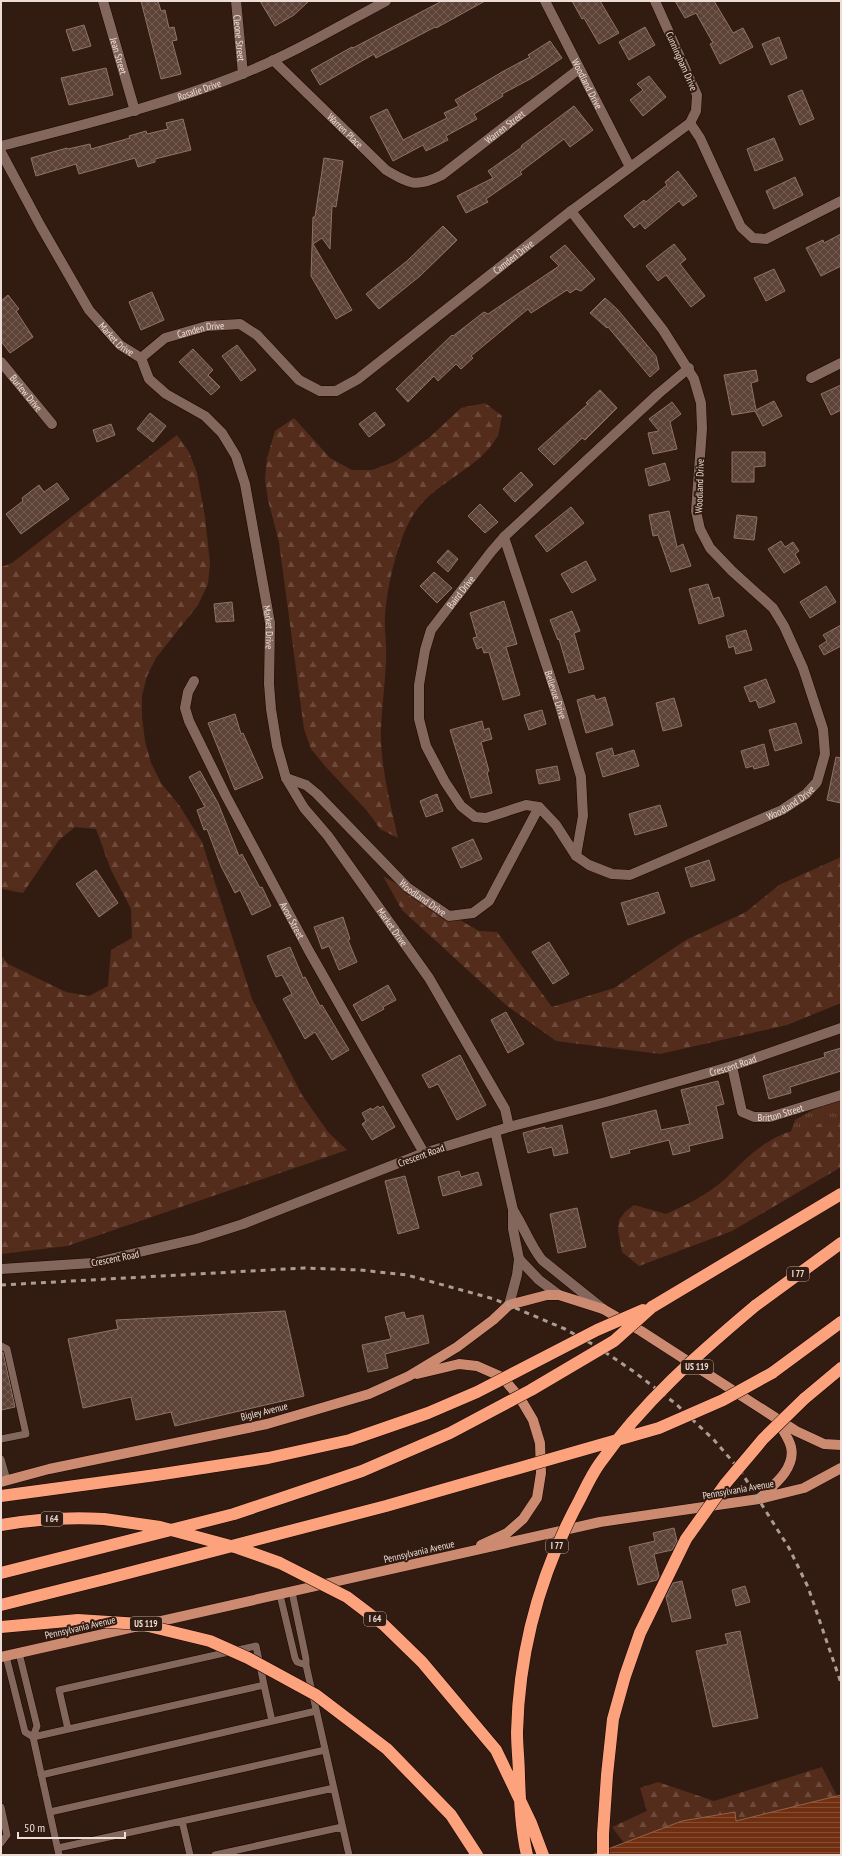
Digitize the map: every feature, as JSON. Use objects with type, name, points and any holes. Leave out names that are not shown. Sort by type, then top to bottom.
[{"type":"highway","points":[[1,1496],[156,1476],[268,1458],[350,1440],[428,1413],[470,1395],[597,1330],[652,1307],[841,1194]]},
{"type":"highway","name":"I 77","points":[[527,1855],[522,1831],[517,1733],[522,1670],[534,1613],[548,1567],[567,1522],[604,1458],[647,1404],[690,1361],[755,1306],[841,1243]]},
{"type":"highway","points":[[1,1573],[234,1514],[362,1471],[450,1433],[531,1390],[614,1341],[652,1307]]},
{"type":"highway","points":[[1,1605],[386,1506],[659,1428],[723,1400],[772,1373],[841,1322]]},
{"type":"highway","points":[[604,1855],[603,1834],[613,1720],[625,1676],[640,1633],[686,1539],[726,1483],[763,1439],[804,1399],[841,1368]]},
{"type":"highway","name":"I 64","points":[[1,1525],[34,1520],[68,1518],[104,1519],[160,1527],[238,1548],[280,1563],[353,1602],[384,1626],[422,1662],[496,1750],[532,1823],[543,1855]]},
{"type":"highway","points":[[1,1627],[78,1620],[140,1624],[210,1641],[248,1658],[316,1695],[387,1750],[451,1816],[477,1855]]},
{"type":"main road","name":"US 119","points":[[559,1295],[603,1309],[641,1331],[796,1432],[824,1444],[841,1445]]},
{"type":"main road","name":"Bigley Avenue","points":[[4,1481],[49,1469],[267,1424],[369,1394],[409,1376],[457,1346],[493,1320],[509,1306],[537,1296],[559,1295]]},
{"type":"main road","points":[[409,1376],[459,1364],[476,1366],[502,1377],[520,1398],[533,1420],[540,1443],[541,1473],[537,1498],[523,1519],[507,1533],[461,1554]]},
{"type":"main road","points":[[759,1499],[778,1481],[788,1468],[792,1455],[791,1446],[776,1418]]},
{"type":"main road","name":"Pennsylvania Avenue","points":[[4,1656],[600,1522],[759,1499],[804,1488],[841,1468]]},
{"type":"street","name":"Jean Street","points":[[103,1],[135,111]]},
{"type":"street","name":"Cleone Street","points":[[236,1],[243,74]]},
{"type":"street","name":"Rosalie Drive","points":[[1,146],[135,111],[187,95],[243,74],[386,1]]},
{"type":"street","name":"Woodland Drive","points":[[545,1],[630,167]]},
{"type":"street","name":"Cunningham Drive","points":[[655,1],[697,95],[696,111],[690,123]]},
{"type":"street","name":"Warren Place","points":[[273,60],[386,170],[409,183],[427,183]]},
{"type":"street","name":"Warren Street","points":[[427,183],[442,176],[579,69]]},
{"type":"street","name":"Camden Drive","points":[[141,358],[165,338],[207,326],[240,324],[257,335],[299,380],[320,391],[336,391],[358,379],[571,211],[690,123]]},
{"type":"street","points":[[690,123],[700,138],[741,227],[753,238],[766,239],[841,201]]},
{"type":"street","name":"Market Drive","points":[[1,152],[40,225],[89,310],[120,345],[141,358],[149,380],[166,394],[205,416],[222,434],[236,456],[245,484],[268,616],[268,684],[277,746],[286,778],[304,808],[328,836],[429,978],[504,1108],[509,1127]]},
{"type":"street","name":"Woodland Drive","points":[[286,778],[306,785],[317,794],[407,887],[449,916],[474,913],[489,901],[539,807],[556,824],[576,856],[589,865],[612,874],[630,875],[782,810],[806,794],[817,782],[825,754],[821,722],[802,668],[784,626],[773,608],[732,571],[710,548],[700,529],[696,511],[702,429],[701,403],[694,379],[689,368],[663,330],[571,211]]},
{"type":"street","name":"Burlew Drive","points":[[1,362],[52,424]]},
{"type":"street","points":[[811,378],[841,363]]},
{"type":"street","name":"Baird Drive","points":[[539,807],[526,805],[486,818],[475,817],[462,806],[445,782],[426,746],[419,719],[419,685],[425,650],[431,630],[504,537],[658,394],[689,368]]},
{"type":"street","name":"Bellevue Drive","points":[[504,537],[558,699],[581,777],[583,816],[576,856]]},
{"type":"street","name":"Avon Street","points":[[194,681],[188,692],[185,708],[189,722],[226,796],[309,951],[424,1153]]},
{"type":"street","name":"Crescent Road","points":[[1,1269],[92,1263],[196,1239],[243,1224],[424,1153],[509,1127],[606,1102],[732,1066],[841,1028]]},
{"type":"street","name":"Britton Street","points":[[732,1066],[742,1112],[754,1117],[770,1117],[841,1095]]},
{"type":"street","points":[[495,1131],[513,1210],[513,1229],[519,1259],[517,1276],[509,1306]]},
{"type":"street","points":[[513,1210],[523,1225],[537,1254],[542,1260],[603,1309]]},
{"type":"street","points":[[519,1259],[539,1280],[559,1295]]},
{"type":"lane","points":[[1,1346],[7,1349],[26,1434],[1,1439]]},
{"type":"lane","points":[[1,1459],[4,1481]]},
{"type":"lane","points":[[292,1592],[306,1665],[349,1855]]},
{"type":"lane","points":[[280,1595],[294,1658],[298,1662],[306,1665]]},
{"type":"lane","points":[[68,1729],[59,1690],[256,1646],[272,1721]]},
{"type":"lane","points":[[19,1652],[37,1726],[33,1737],[59,1852],[182,1821],[334,1788]]},
{"type":"lane","points":[[4,1656],[25,1732],[33,1737],[264,1685]]},
{"type":"lane","points":[[41,1775],[316,1711]]},
{"type":"lane","points":[[50,1812],[325,1750]]},
{"type":"lane","points":[[1,1807],[7,1835],[1,1843]]},
{"type":"lane","points":[[182,1821],[190,1855]]},
{"type":"lane","points":[[215,1855],[342,1827]]},
{"type":"green space","points":[[485,403],[502,416],[497,437],[479,458],[434,492],[415,512],[403,535],[394,562],[388,591],[385,616],[386,656],[381,720],[381,742],[386,783],[398,838],[380,829],[369,813],[325,766],[311,749],[304,729],[279,542],[268,500],[265,479],[267,458],[275,431],[294,418],[330,458],[352,470],[372,470],[394,462],[413,449],[430,437],[461,408]]},
{"type":"green space","points":[[177,435],[189,452],[197,473],[205,517],[210,563],[208,584],[198,605],[156,658],[147,676],[142,696],[142,717],[145,741],[151,763],[161,783],[179,805],[202,842],[252,999],[302,1095],[328,1132],[347,1150],[67,1246],[1,1254],[1,955],[8,964],[66,992],[89,996],[108,986],[111,950],[132,938],[131,909],[111,870],[96,829],[75,827],[59,840],[23,893],[3,889],[1,885],[1,567],[12,563]]},
{"type":"green space","points":[[841,857],[841,1003],[787,1025],[660,1054],[556,1041],[506,1005],[402,910],[383,876],[479,931],[497,932],[552,1007],[614,988],[686,940],[746,912],[779,885]]},
{"type":"green space","points":[[841,1094],[841,1119],[791,1131],[795,1120]]},
{"type":"green space","points":[[841,1119],[841,1167],[732,1231],[639,1266],[622,1252],[618,1230],[619,1220],[625,1212],[634,1205],[666,1214],[703,1195],[724,1180],[756,1150],[776,1137],[803,1128]]},
{"type":"green space","points":[[822,1767],[837,1796],[736,1821],[734,1812],[682,1821],[624,1843],[612,1827],[647,1811],[640,1788],[658,1782],[714,1801]]},
{"type":"shaded area","points":[[841,1795],[841,1855],[592,1855],[682,1821],[735,1812],[736,1821]]},
{"type":"building","points":[[141,1],[158,1],[161,11],[165,10],[169,28],[174,27],[177,40],[172,41],[181,74],[161,79]]},
{"type":"building","points":[[260,1],[309,1],[294,15],[275,26]]},
{"type":"building","points":[[442,1],[485,1],[436,28],[435,27],[376,58],[374,54],[320,85],[311,70],[352,47],[353,48]]},
{"type":"building","points":[[572,1],[600,1],[619,33],[599,44]]},
{"type":"building","points":[[675,1],[714,1],[733,33],[743,28],[753,47],[720,64],[710,44],[713,43],[696,13],[685,18]]},
{"type":"building","points":[[84,25],[91,46],[73,51],[66,30]]},
{"type":"building","points":[[645,27],[655,45],[629,60],[619,42]]},
{"type":"building","points":[[779,37],[787,58],[771,65],[762,44]]},
{"type":"building","points":[[550,41],[562,58],[532,78],[502,94],[503,96],[474,114],[477,119],[446,136],[448,140],[426,151],[423,145],[393,161],[370,117],[387,109],[403,140],[447,118],[444,113],[459,106],[455,100],[530,57],[528,55]]},
{"type":"building","points":[[106,68],[113,95],[69,105],[61,78]]},
{"type":"building","points":[[649,76],[666,97],[643,116],[630,100],[643,90],[637,84]]},
{"type":"building","points":[[802,90],[814,119],[800,125],[788,96]]},
{"type":"building","points":[[574,106],[593,130],[570,147],[564,139],[520,172],[522,174],[486,199],[488,202],[466,213],[457,196],[493,178],[488,171],[522,147],[521,146]]},
{"type":"building","points":[[183,119],[191,150],[155,159],[155,162],[138,167],[135,158],[79,174],[76,164],[36,176],[31,158],[67,148],[90,144],[91,149],[130,138],[129,136],[146,131],[147,134],[168,129],[166,123]]},
{"type":"building","points":[[774,138],[783,160],[755,171],[747,149]]},
{"type":"building","points":[[324,158],[343,161],[336,207],[332,206],[330,249],[322,238],[313,244],[352,310],[336,319],[311,276],[313,217],[315,217]]},
{"type":"building","points":[[678,171],[697,196],[683,206],[679,201],[645,229],[640,223],[634,228],[624,216],[644,200],[646,202],[667,185],[665,182]]},
{"type":"building","points":[[795,177],[803,195],[774,209],[766,191]]},
{"type":"building","points":[[443,226],[457,240],[420,276],[379,309],[366,294],[407,261]]},
{"type":"building","points":[[841,234],[841,266],[821,276],[806,248],[823,240],[824,243]]},
{"type":"building","points":[[674,244],[686,259],[680,264],[705,296],[691,307],[666,275],[658,281],[646,266]]},
{"type":"building","points":[[565,245],[595,279],[581,291],[576,289],[570,293],[567,290],[531,313],[528,309],[471,356],[473,358],[461,369],[456,364],[438,381],[434,376],[408,402],[396,389],[452,335],[453,336],[484,312],[488,314],[559,266],[550,257]]},
{"type":"building","points":[[774,269],[785,291],[766,301],[754,278]]},
{"type":"building","points":[[152,292],[164,320],[141,330],[129,302]]},
{"type":"building","points":[[8,295],[19,309],[16,311],[33,337],[10,353],[1,341],[1,301]]},
{"type":"building","points":[[605,298],[618,310],[656,356],[659,369],[650,377],[608,327],[607,328],[590,313]]},
{"type":"building","points":[[237,345],[256,370],[241,381],[222,356]]},
{"type":"building","points":[[193,349],[213,370],[208,375],[220,387],[211,395],[179,362]]},
{"type":"building","points":[[756,370],[758,381],[751,383],[756,410],[774,401],[782,416],[763,426],[755,411],[732,415],[724,375]]},
{"type":"building","points":[[841,385],[841,410],[831,415],[821,394]]},
{"type":"building","points":[[600,390],[617,408],[585,440],[582,438],[554,465],[538,449],[588,404],[586,403]]},
{"type":"building","points":[[672,402],[681,414],[670,422],[677,449],[653,454],[648,433],[659,431],[649,419]]},
{"type":"building","points":[[375,412],[385,425],[369,437],[359,424]]},
{"type":"building","points":[[150,413],[166,426],[153,442],[137,429]]},
{"type":"building","points":[[111,424],[115,435],[97,442],[93,430]]},
{"type":"building","points":[[732,452],[765,452],[765,466],[754,467],[754,482],[732,482]]},
{"type":"building","points":[[665,463],[670,480],[649,486],[645,469]]},
{"type":"building","points":[[521,472],[533,485],[515,502],[503,489]]},
{"type":"building","points":[[57,483],[69,499],[21,534],[6,514],[23,501],[22,498],[39,485],[44,492]]},
{"type":"building","points":[[480,504],[498,522],[485,533],[468,516]]},
{"type":"building","points":[[571,507],[584,523],[547,552],[535,536]]},
{"type":"building","points":[[669,511],[677,547],[683,544],[691,566],[671,572],[658,535],[653,536],[649,515]]},
{"type":"building","points":[[737,515],[757,517],[754,540],[734,538]]},
{"type":"building","points":[[781,541],[785,547],[793,542],[799,551],[795,554],[800,563],[784,573],[768,549]]},
{"type":"building","points":[[448,550],[458,559],[448,572],[437,562]]},
{"type":"building","points":[[586,561],[596,580],[572,593],[561,574]]},
{"type":"building","points":[[434,572],[452,588],[437,603],[420,586]]},
{"type":"building","points":[[708,584],[713,599],[719,597],[724,616],[699,624],[689,589]]},
{"type":"building","points":[[826,586],[836,602],[810,618],[800,602]]},
{"type":"building","points":[[504,601],[517,644],[506,647],[520,695],[503,700],[489,652],[484,653],[482,647],[477,649],[473,638],[477,637],[470,613]]},
{"type":"building","points":[[232,602],[234,621],[216,622],[214,604]]},
{"type":"building","points":[[572,611],[580,631],[574,633],[584,669],[569,673],[559,639],[558,640],[550,620]]},
{"type":"building","points":[[841,625],[841,646],[824,655],[819,646],[827,641],[823,635]]},
{"type":"building","points":[[746,630],[752,650],[736,654],[734,646],[729,648],[726,636]]},
{"type":"building","points":[[766,679],[775,702],[759,708],[756,700],[750,702],[744,687]]},
{"type":"building","points":[[594,695],[596,700],[605,697],[613,725],[586,733],[577,700]]},
{"type":"building","points":[[674,698],[682,726],[663,731],[656,703]]},
{"type":"building","points":[[542,710],[546,724],[529,730],[524,715]]},
{"type":"building","points":[[235,714],[241,734],[243,733],[263,778],[235,790],[208,723]]},
{"type":"building","points":[[482,721],[484,730],[489,728],[492,739],[481,742],[489,771],[487,772],[492,793],[471,798],[450,730]]},
{"type":"building","points":[[796,723],[802,743],[775,751],[769,730]]},
{"type":"building","points":[[764,744],[769,765],[754,769],[753,766],[746,768],[741,751]]},
{"type":"building","points":[[612,748],[614,756],[634,750],[639,766],[603,777],[596,753]]},
{"type":"building","points":[[836,757],[841,758],[841,803],[827,800]]},
{"type":"building","points":[[557,766],[560,780],[539,784],[536,770]]},
{"type":"building","points":[[200,771],[218,803],[239,856],[242,854],[260,888],[262,887],[271,906],[252,915],[240,890],[235,893],[221,866],[207,829],[204,830],[197,810],[205,807],[189,777]]},
{"type":"building","points":[[437,794],[443,811],[426,817],[420,801]]},
{"type":"building","points":[[660,805],[667,826],[635,835],[629,814]]},
{"type":"building","points":[[473,839],[482,859],[461,868],[452,848]]},
{"type":"building","points":[[709,860],[715,880],[691,887],[685,868]]},
{"type":"building","points":[[96,870],[118,903],[99,917],[76,884]]},
{"type":"building","points":[[658,892],[665,913],[628,925],[621,903]]},
{"type":"building","points":[[343,917],[350,939],[348,940],[357,962],[339,970],[329,946],[322,949],[314,927]]},
{"type":"building","points":[[549,942],[569,974],[553,984],[532,952]]},
{"type":"building","points":[[290,947],[303,978],[305,977],[320,1006],[322,1005],[349,1050],[332,1060],[315,1032],[305,1039],[283,999],[292,994],[282,975],[276,977],[267,956]]},
{"type":"building","points":[[388,985],[396,1000],[383,1007],[384,1009],[362,1021],[353,1005]]},
{"type":"building","points":[[506,1012],[524,1044],[508,1053],[491,1020]]},
{"type":"building","points":[[841,1048],[841,1071],[790,1087],[791,1093],[769,1099],[763,1076],[825,1057],[824,1053]]},
{"type":"building","points":[[460,1055],[486,1105],[457,1120],[438,1084],[429,1088],[422,1075]]},
{"type":"building","points":[[718,1081],[724,1104],[716,1106],[723,1138],[689,1146],[690,1151],[673,1155],[669,1140],[629,1150],[630,1153],[611,1158],[602,1123],[656,1110],[661,1130],[690,1124],[681,1090]]},
{"type":"building","points":[[378,1106],[380,1108],[383,1106],[395,1127],[372,1140],[362,1124],[366,1121],[362,1113],[371,1108],[372,1110]]},
{"type":"building","points":[[562,1125],[568,1153],[554,1156],[552,1147],[528,1153],[523,1133],[545,1127],[545,1129]]},
{"type":"building","points":[[459,1171],[461,1177],[478,1172],[482,1185],[443,1196],[438,1177]]},
{"type":"building","points":[[405,1176],[419,1228],[398,1234],[385,1181]]},
{"type":"building","points":[[577,1208],[586,1247],[558,1253],[550,1214]]},
{"type":"building","points":[[285,1311],[304,1396],[175,1426],[171,1412],[136,1420],[131,1397],[83,1408],[68,1339],[118,1329],[116,1320]]},
{"type":"building","points":[[404,1312],[406,1319],[423,1315],[429,1343],[385,1354],[388,1368],[368,1372],[362,1345],[391,1339],[385,1317]]},
{"type":"building","points":[[1,1352],[3,1352],[15,1407],[1,1410]]},
{"type":"building","points":[[674,1528],[677,1541],[672,1550],[654,1554],[659,1576],[657,1580],[638,1585],[629,1547],[655,1541],[653,1533]]},
{"type":"building","points":[[682,1581],[691,1618],[672,1622],[666,1597],[673,1583]]},
{"type":"building","points":[[745,1586],[750,1602],[736,1606],[732,1590]]},
{"type":"building","points":[[740,1631],[758,1718],[713,1727],[696,1651],[728,1644],[725,1634]]},
{"type":"railway","points":[[1,1285],[304,1268],[360,1270],[407,1275],[494,1299],[565,1329],[596,1346],[633,1371],[676,1404],[714,1440],[740,1470],[789,1548],[808,1587],[841,1683]]}]
